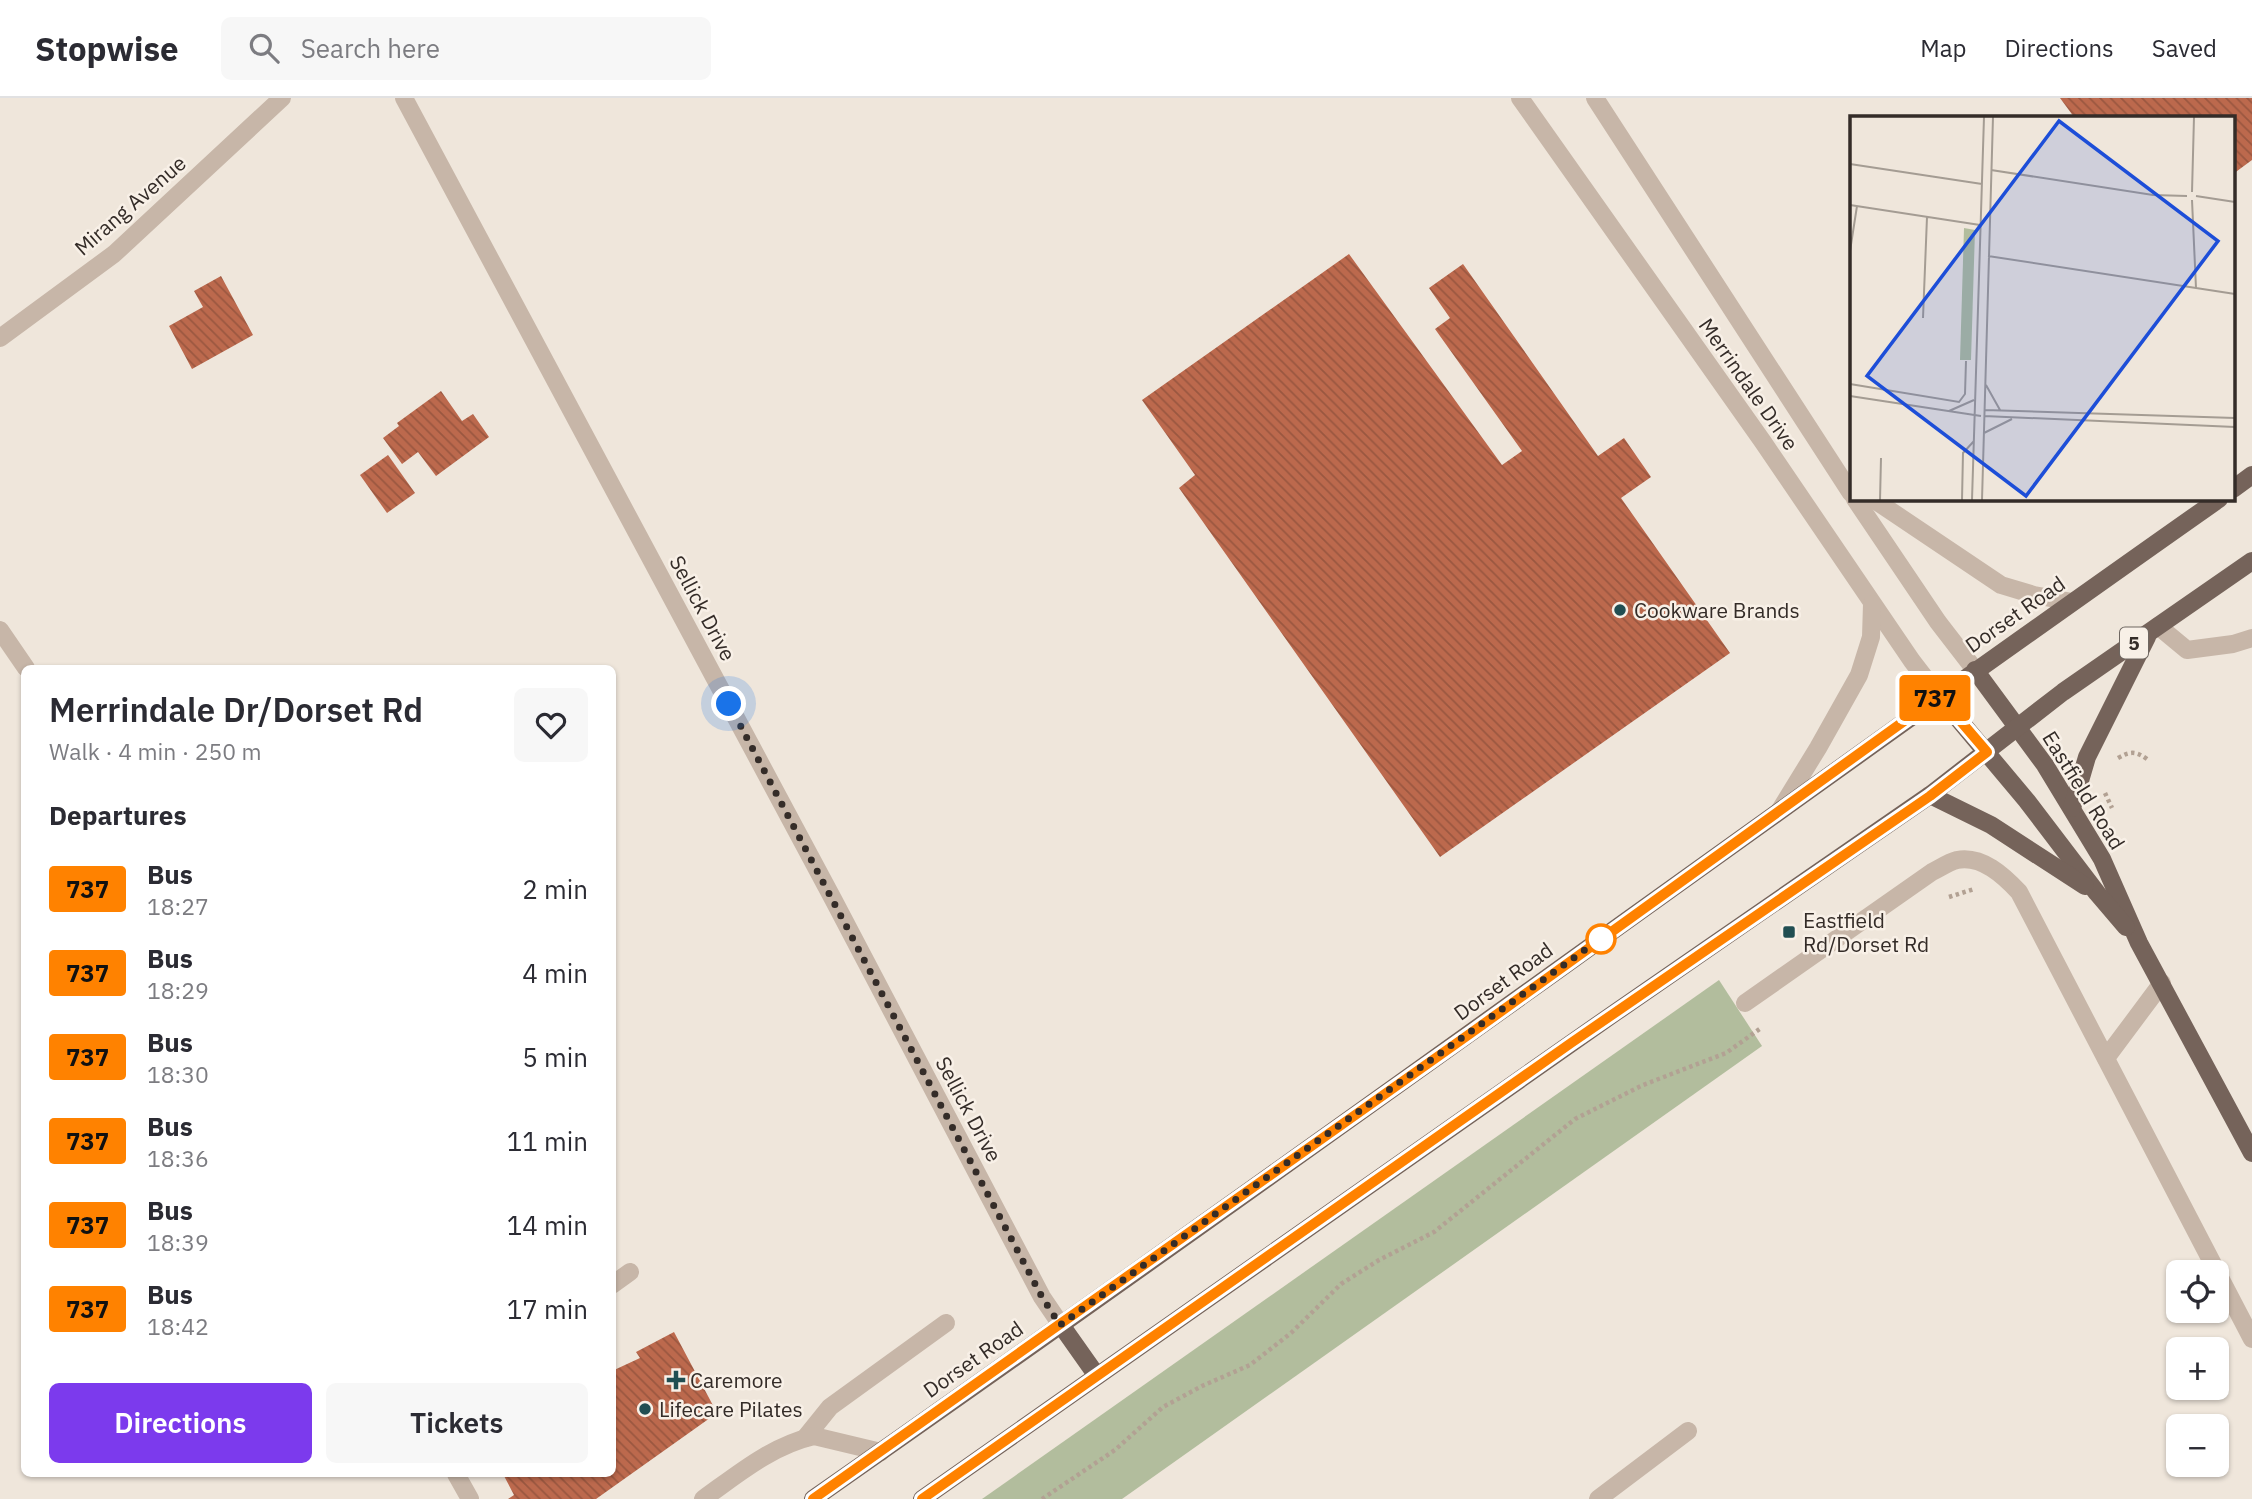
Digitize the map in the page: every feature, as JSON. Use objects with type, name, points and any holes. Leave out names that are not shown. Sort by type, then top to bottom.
[{"type":"main road","points":[[2234,488],[2252,475]]},
{"type":"main road","name":"Dorset Road","points":[[813,1499],[2218,500]]},
{"type":"main road","name":"5","points":[[922,1499],[1627,1004],[1930,796],[2063,692],[2252,561]]},
{"type":"main road","points":[[2072,808],[2087,757],[2153,630]]},
{"type":"main road","name":"Eastfield Road","points":[[1975,670],[2018,727],[2102,859],[2140,943],[2252,1153]]},
{"type":"main road","name":"Eastfield Road","points":[[1939,696],[2140,943]]},
{"type":"main road","points":[[1930,796],[1992,825],[2097,893]]},
{"type":"main road","points":[[1060,1325],[1097,1376]]},
{"type":"street","name":"Mirang Avenue","points":[[0,338],[114,254],[282,98]]},
{"type":"street","name":"Sellick Drive","points":[[404,98],[827,886],[1042,1297],[1060,1325]]},
{"type":"street","name":"Merrindale Drive","points":[[1520,98],[1939,696]]},
{"type":"street","name":"Merrindale Drive","points":[[1595,98],[1845,479]]},
{"type":"street","points":[[1856,500],[1938,622],[1975,670]]},
{"type":"street","points":[[1874,500],[2001,585],[2072,602]]},
{"type":"street","points":[[1780,810],[1859,675],[1871,637],[1872,604]]},
{"type":"street","points":[[0,629],[24,665]]},
{"type":"street","points":[[2153,630],[2187,650],[2233,644],[2252,638]]},
{"type":"street","points":[[1745,1003],[1932,872],[1959,860],[1983,863],[2002,874],[2019,892],[2252,1339]]},
{"type":"street","points":[[2106,1058],[2162,983]]},
{"type":"street","points":[[616,1282],[630,1272]]},
{"type":"street","points":[[805,1438],[830,1407],[946,1323]]},
{"type":"street","points":[[1598,1499],[1688,1431]]},
{"type":"street","points":[[703,1499],[778,1447],[805,1438],[814,1436],[881,1452]]},
{"type":"street","points":[[458,1477],[470,1499]]},
{"type":"path","points":[[2108,763],[2132,752],[2147,759]]},
{"type":"path","points":[[2103,784],[2112,808]]},
{"type":"path","points":[[1942,899],[1979,887]]},
{"type":"path","points":[[1042,1499],[1115,1450],[1163,1407],[1250,1365],[1291,1334],[1341,1284],[1379,1260],[1434,1233],[1575,1119],[1643,1085],[1726,1053],[1769,1022]]},
{"type":"green space","points":[[1719,980],[1762,1046],[1122,1499],[982,1499]]},
{"type":"building","points":[[2060,98],[2252,98],[2252,160],[2234,173],[2234,116],[2073,116]]},
{"type":"building","points":[[1349,254],[1502,465],[1522,451],[1435,329],[1450,318],[1429,288],[1463,264],[1598,456],[1624,438],[1651,477],[1621,498],[1730,653],[1440,857],[1179,488],[1195,475],[1142,400]]},
{"type":"building","points":[[221,276],[253,335],[192,369],[169,326],[203,307],[194,291]]},
{"type":"building","points":[[441,391],[462,421],[473,414],[489,437],[436,476],[418,452],[402,464],[383,438],[399,426],[397,423]]},
{"type":"building","points":[[388,455],[415,493],[387,513],[360,475]]},
{"type":"building","points":[[674,1332],[717,1413],[596,1499],[508,1499],[514,1495],[505,1477],[616,1477],[616,1369],[640,1358],[636,1352]]},
{"type":"bus line","name":"737","points":[[813,1499],[1471,1033],[1939,696],[1987,752],[1930,796],[1571,1043],[922,1499]]},
{"type":"place","name":"Cookware Brands","points":[[1620,610]]},
{"type":"place","name":"Eastfield Rd/Dorset Rd","points":[[1789,932]]},
{"type":"place","name":"Caremore","points":[[676,1380]]},
{"type":"place","name":"Lifecare Pilates","points":[[645,1409]]},
{"type":"route","points":[[729,704],[1042,1297],[1060,1325],[1603,937],[1601,939]]}]
